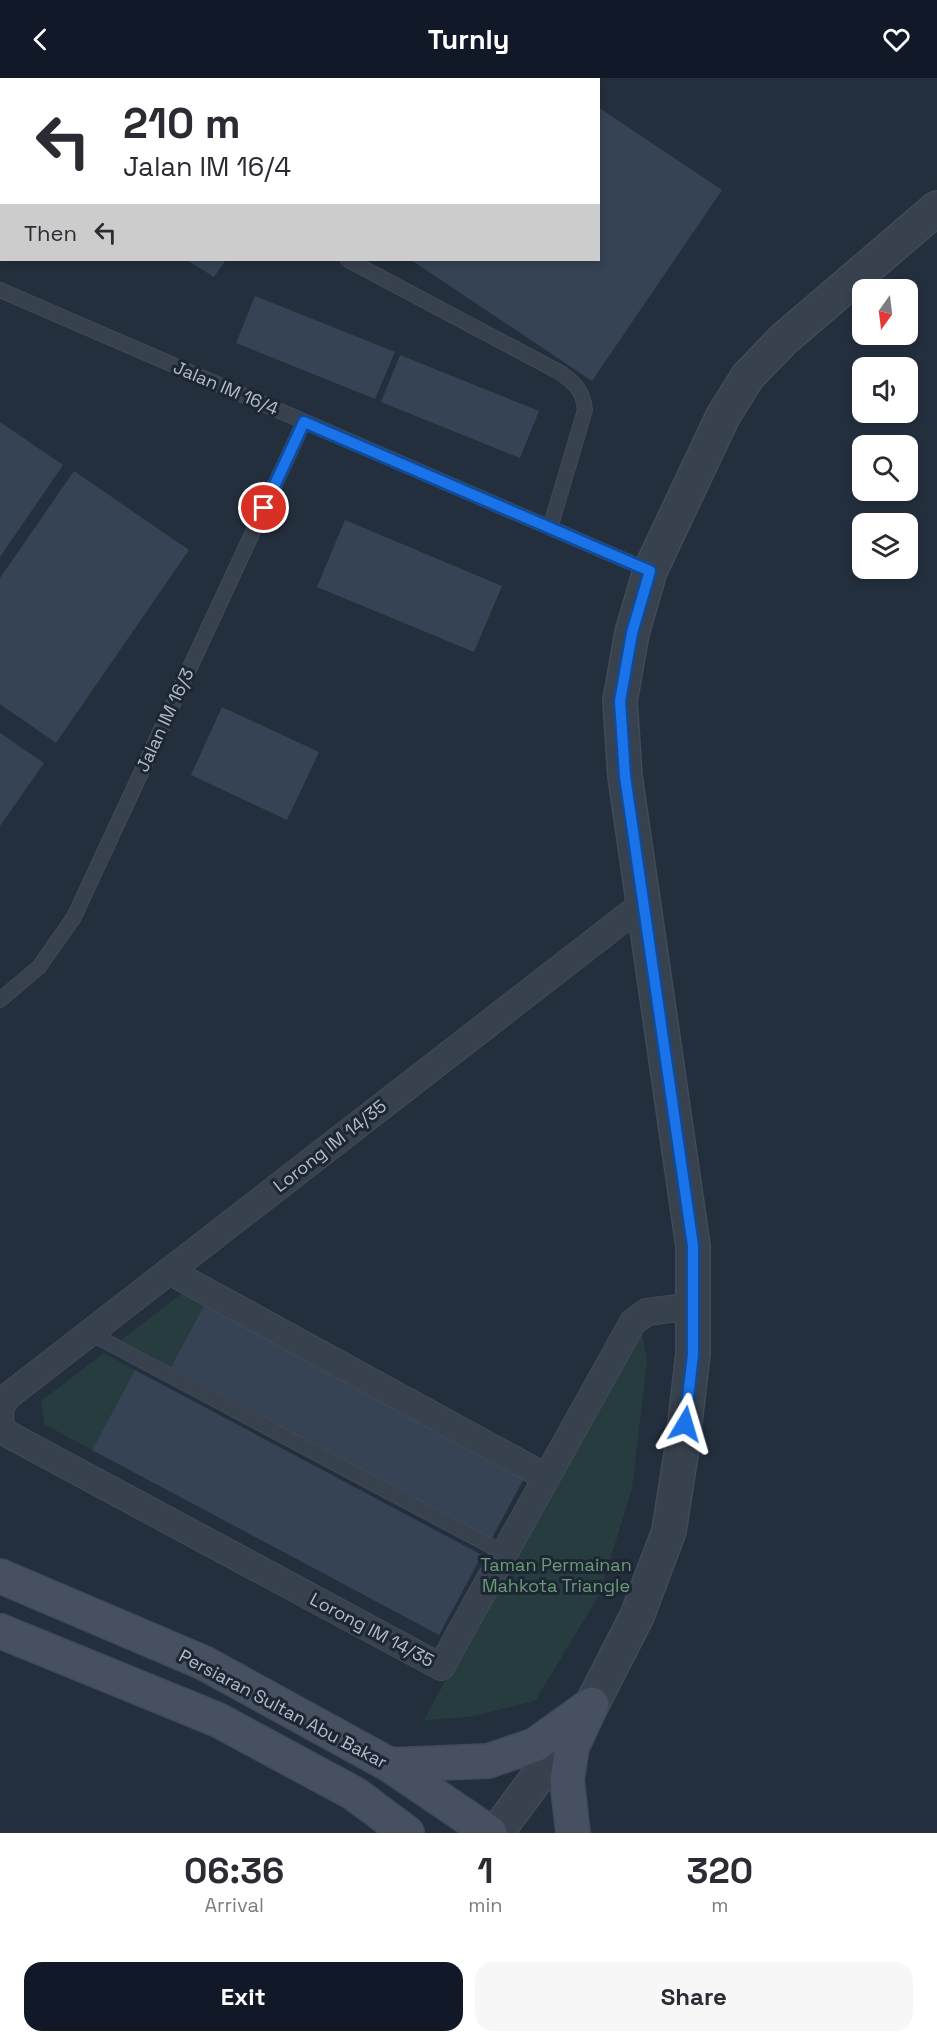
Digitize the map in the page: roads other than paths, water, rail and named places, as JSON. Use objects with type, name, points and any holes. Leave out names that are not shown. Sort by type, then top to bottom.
[{"type":"main road","name":"Persiaran Sultan Abu Bakar","points":[[0,1576],[204,1663],[390,1765],[490,1833]]},
{"type":"main road","points":[[0,1631],[218,1720],[355,1794],[407,1833]]},
{"type":"main road","points":[[390,1765],[488,1761],[535,1745],[592,1704]]},
{"type":"main road","points":[[573,1833],[567,1780],[572,1747],[592,1704]]},
{"type":"street","points":[[496,1833],[592,1704],[637,1616],[669,1531],[693,1354],[693,1246],[625,776],[620,701],[632,633],[650,571],[723,416],[748,376],[784,339],[937,208]]},
{"type":"street","name":"Lorong IM 14/35","points":[[644,903],[7,1397],[1,1407],[0,1420],[4,1431],[441,1667],[633,1322],[647,1312],[693,1306]]},
{"type":"street","points":[[169,1271],[546,1477]]},
{"type":"lane","points":[[350,261],[561,374],[576,385],[584,395],[585,410],[550,528]]},
{"type":"lane","name":"Jalan IM 16/4","points":[[0,290],[650,571]]},
{"type":"lane","name":"Jalan IM 16/3","points":[[0,1000],[39,967],[74,917],[304,422]]},
{"type":"lane","points":[[90,1333],[504,1554]]},
{"type":"park label","name":"Taman Permainan Mahkota Triangle","points":[[556,1575]]}]
